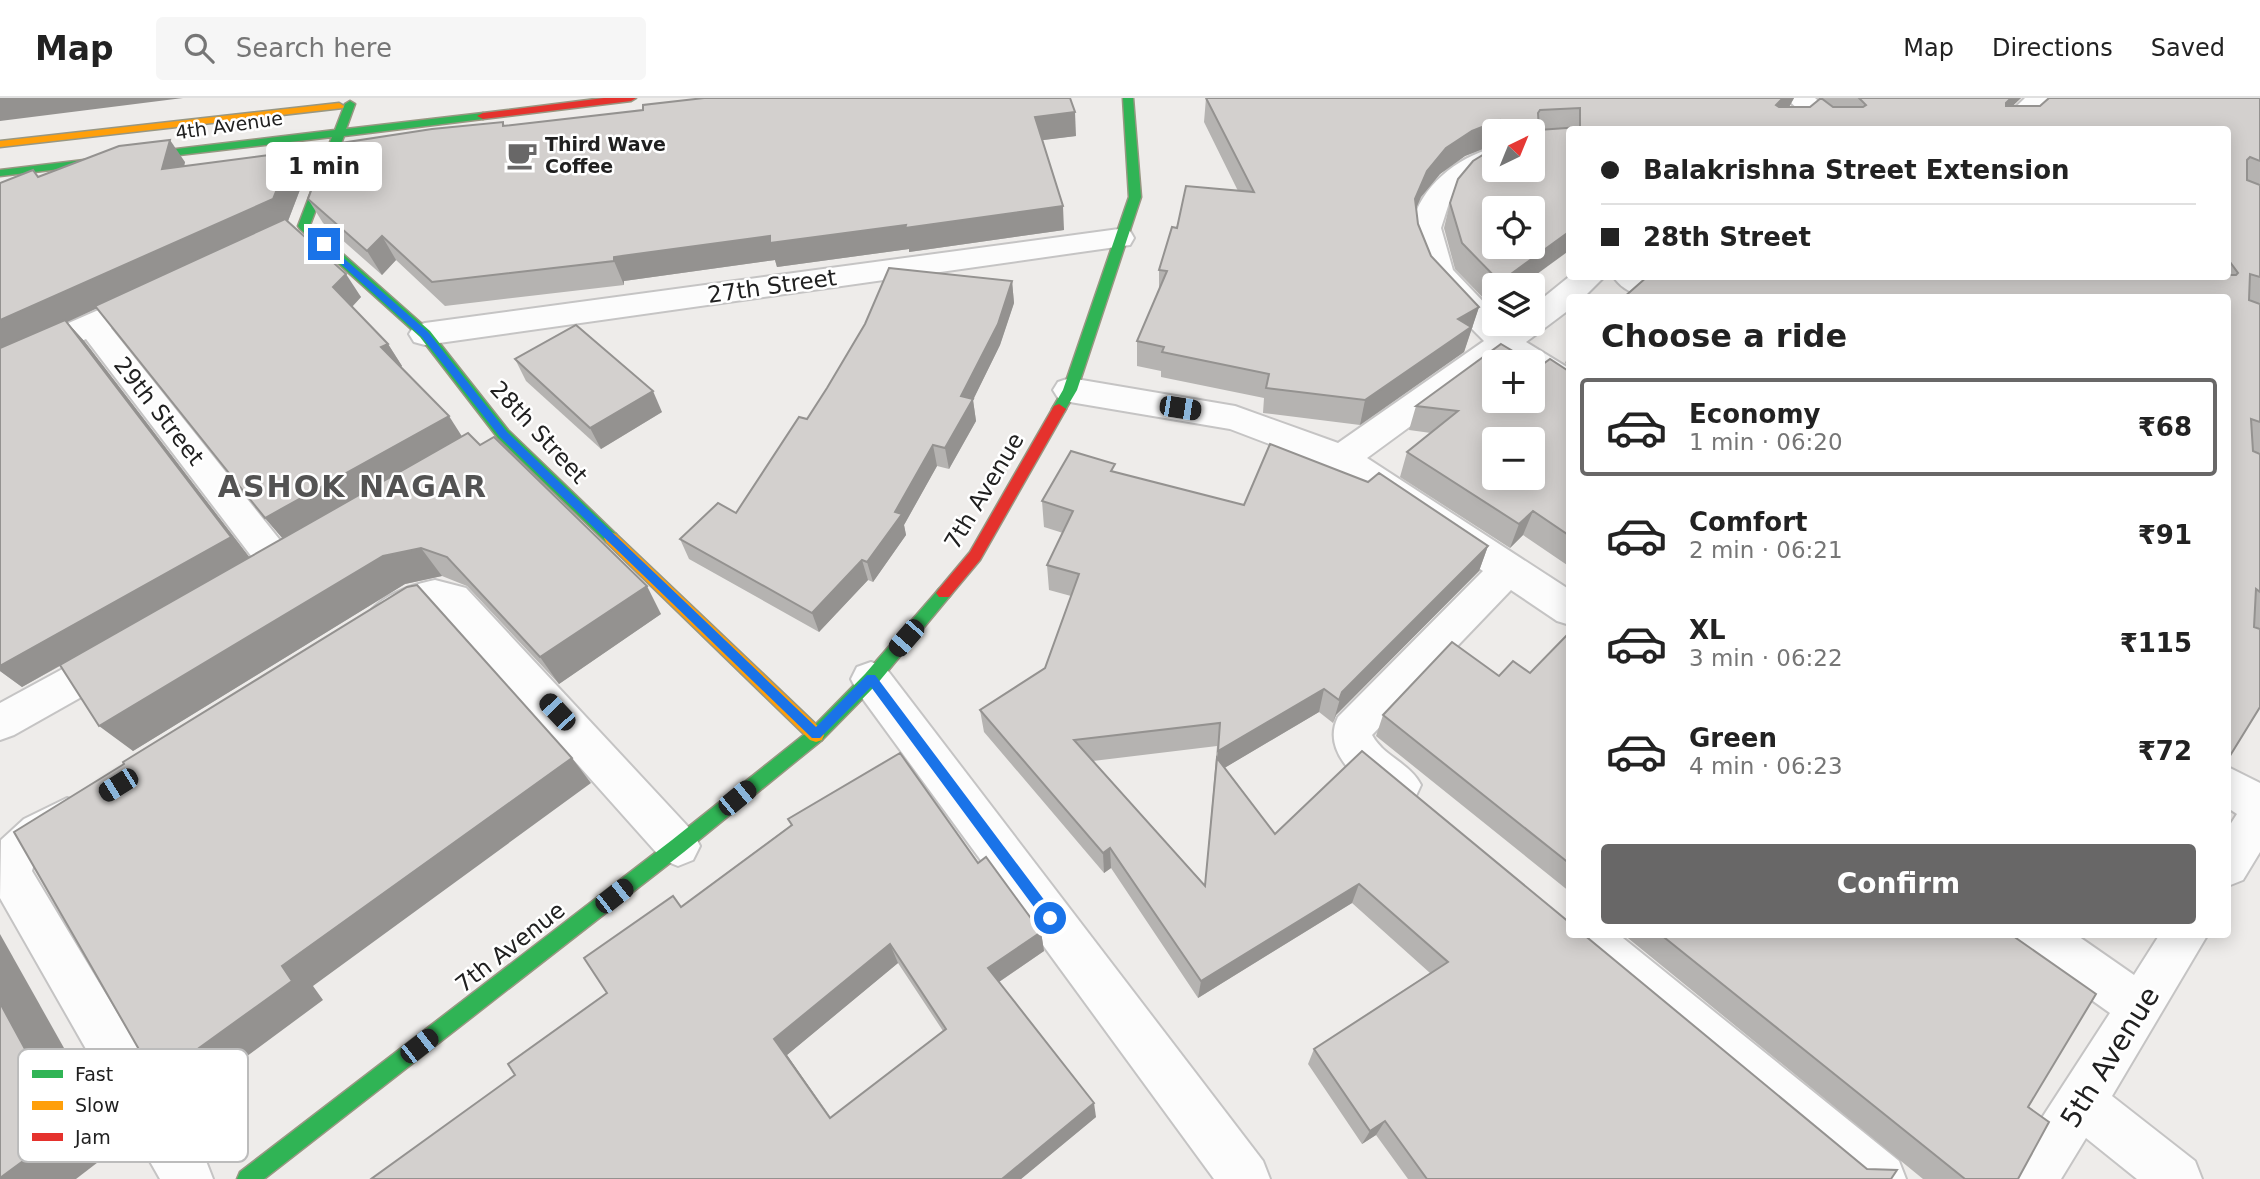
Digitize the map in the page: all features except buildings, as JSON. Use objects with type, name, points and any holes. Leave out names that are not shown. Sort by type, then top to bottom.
[{"type":"main road","name":"4th Avenue","points":[[11,172],[631,98]]},
{"type":"main road","name":"7th Avenue","points":[[247,1179],[678,846],[816,735],[871,679],[975,556],[1070,390],[1135,197],[1128,98]]},
{"type":"main road","name":"28th Street","points":[[355,102],[337,132],[291,231],[425,334],[491,441],[816,735]]},
{"type":"main road","points":[[0,144],[355,102]]},
{"type":"street","points":[[2010,126],[2041,98]]},
{"type":"street","points":[[1799,110],[1829,126]]},
{"type":"street","points":[[1482,163],[1455,178],[1436,201],[1426,228],[1439,273],[1505,344],[1566,382]]},
{"type":"street","points":[[0,188],[11,172]]},
{"type":"street","name":"27th Street","points":[[425,334],[1119,239]]},
{"type":"street","points":[[1568,294],[1585,280]]},
{"type":"street","points":[[1635,280],[1660,294]]},
{"type":"street","points":[[0,366],[179,284]]},
{"type":"street","points":[[1545,312],[1566,295]]},
{"type":"street","name":"29th Street","points":[[91,324],[290,557],[243,584]]},
{"type":"street","points":[[1342,457],[1515,336]]},
{"type":"street","points":[[1070,390],[1235,418],[1342,457],[1566,607]]},
{"type":"street","points":[[1425,805],[1354,747],[1352,729],[1509,568]]},
{"type":"street","points":[[350,641],[419,598],[443,594],[453,599],[678,846]]},
{"type":"street","points":[[0,723],[149,639]]},
{"type":"street","points":[[871,679],[1245,1179]]},
{"type":"street","points":[[2231,788],[2260,806]]},
{"type":"street","points":[[95,800],[25,843],[11,859],[10,874],[112,1049]]},
{"type":"street","points":[[2231,861],[2260,814]]},
{"type":"street","points":[[1588,938],[1881,1179]]},
{"type":"street","points":[[2042,938],[2141,1007]]},
{"type":"street","name":"5th Avenue","points":[[2032,1179],[2184,938]]},
{"type":"street","points":[[2081,1103],[2177,1179]]},
{"type":"street","points":[[178,1162],[188,1179]]},
{"type":"traffic: fast","points":[[1059,409],[1070,390],[1135,197],[1128,98]]},
{"type":"traffic: fast","points":[[350,104],[304,226],[425,334],[503,434],[611,538]]},
{"type":"traffic: fast","points":[[0,173],[483,116]]},
{"type":"traffic: fast","points":[[247,1179],[678,846],[816,735],[871,679],[944,593]]},
{"type":"traffic: slow","points":[[0,144],[339,106]]},
{"type":"traffic: slow","points":[[611,538],[816,735]]},
{"type":"traffic: jam","points":[[483,116],[631,98]]},
{"type":"traffic: jam","points":[[944,593],[975,556],[1059,409]]},
{"type":"place","name":"Third Wave Coffee","points":[[522,155]]},
{"type":"district","name":"ASHOK NAGAR","points":[[353,486]]},
{"type":"route","points":[[324,244],[425,334],[503,434],[816,735],[871,679],[1050,918]]}]
